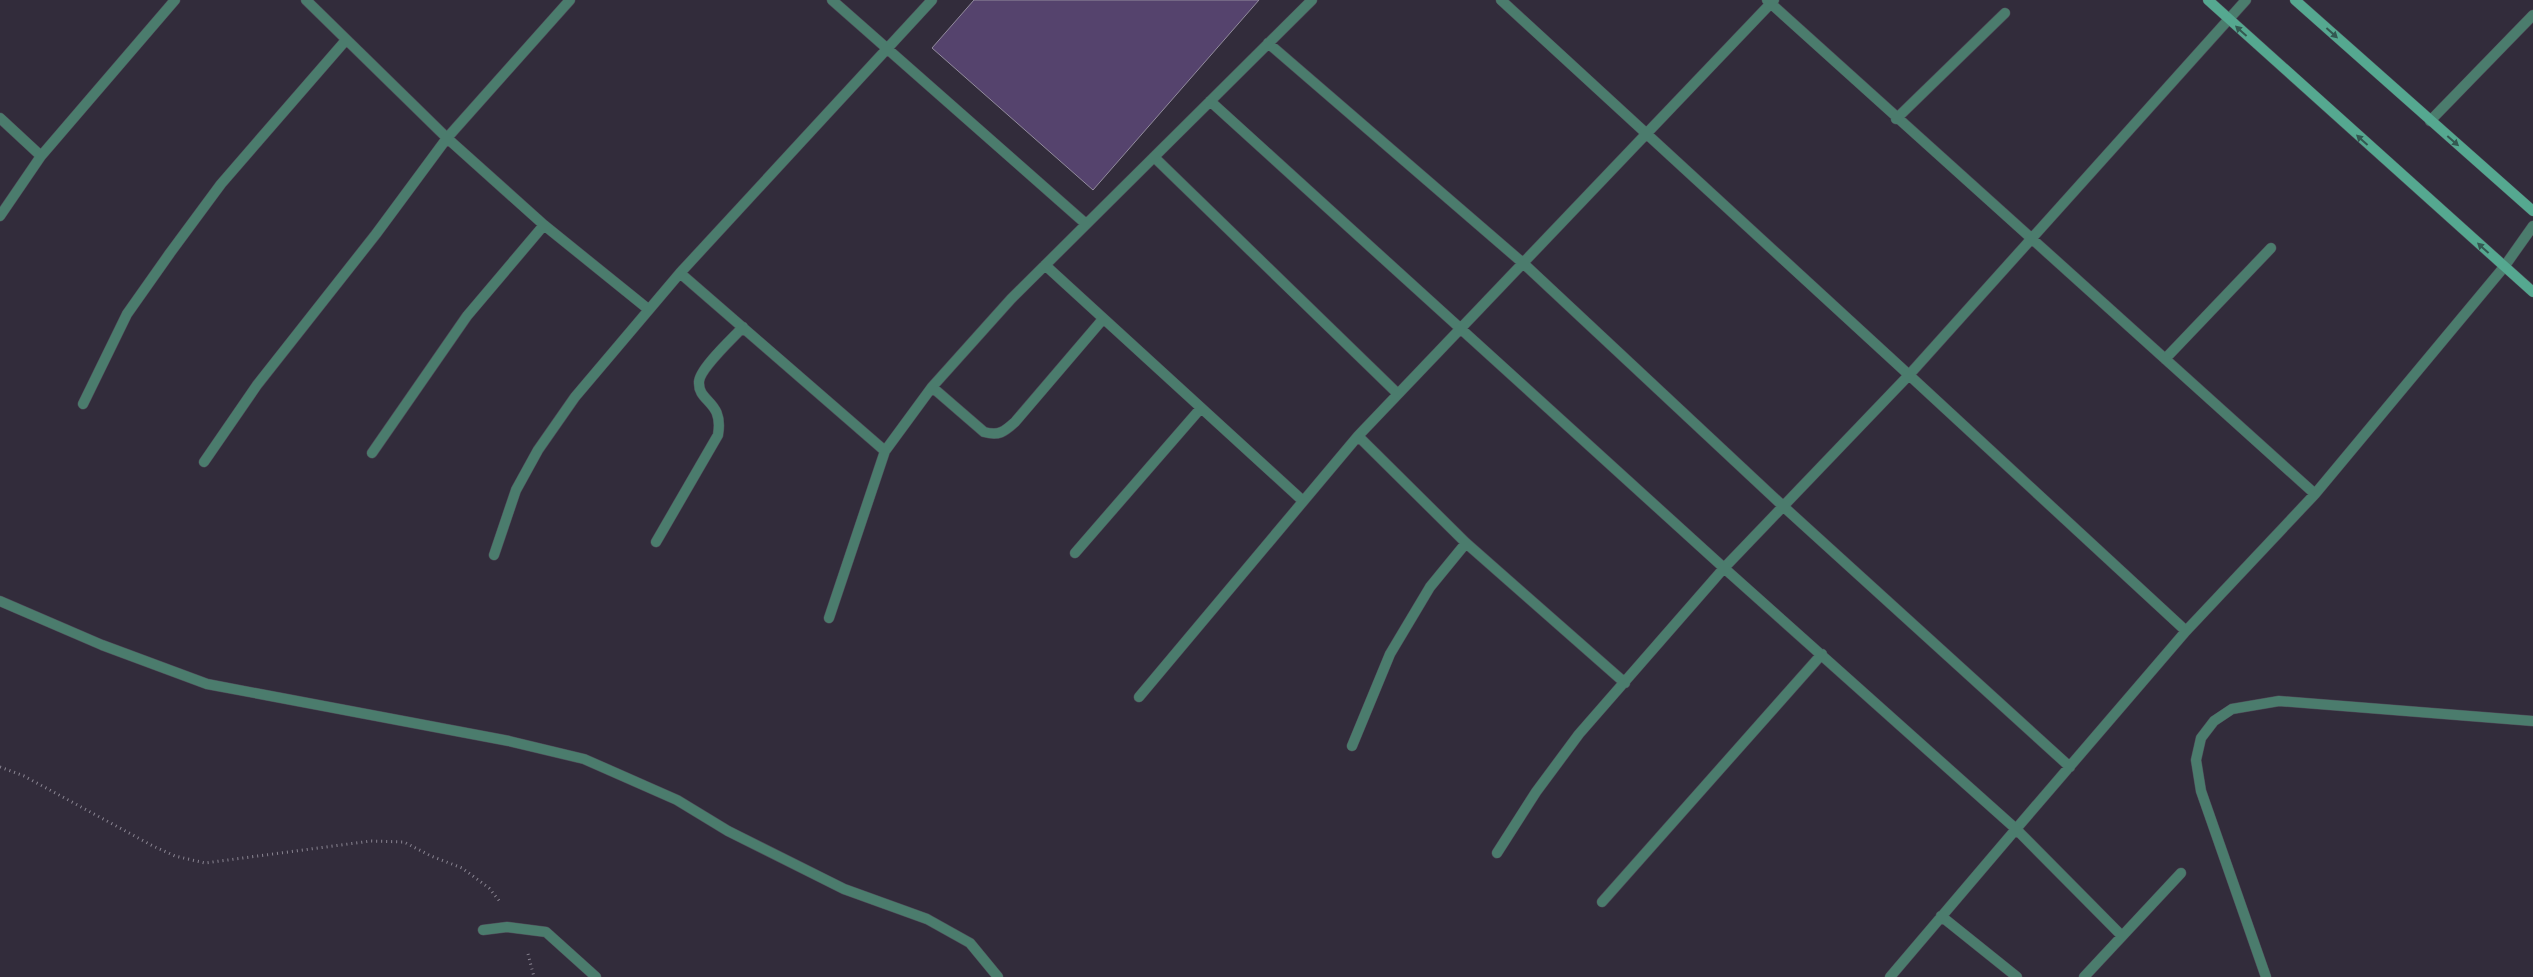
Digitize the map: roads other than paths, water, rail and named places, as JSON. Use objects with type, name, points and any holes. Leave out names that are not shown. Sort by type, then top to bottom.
[{"type":"street","points":[[0,216],[41,156],[175,0]]},
{"type":"street","points":[[306,0],[448,138],[544,225],[648,309]]},
{"type":"street","points":[[204,462],[256,385],[376,234],[448,138],[570,0]]},
{"type":"street","points":[[832,0],[885,49],[1086,224]]},
{"type":"street","points":[[494,555],[516,490],[538,450],[575,397],[680,272],[932,0]]},
{"type":"street","points":[[829,618],[885,452],[932,387],[1011,299],[1312,0]]},
{"type":"street","points":[[1501,0],[2186,631]]},
{"type":"street","points":[[2208,0],[2533,292]]},
{"type":"street","points":[[1497,853],[1536,792],[1579,734],[1724,568],[1910,375],[2246,0]]},
{"type":"street","points":[[2295,0],[2533,211]]},
{"type":"street","points":[[1139,697],[1358,436],[1524,264],[1770,1],[1896,119],[2033,239],[2315,494]]},
{"type":"street","points":[[1896,119],[2005,13]]},
{"type":"street","points":[[2430,121],[2533,15]]},
{"type":"street","points":[[83,404],[128,314],[170,253],[221,184],[346,40]]},
{"type":"street","points":[[1268,43],[1524,264],[1784,507],[2070,766]]},
{"type":"street","points":[[1210,101],[1724,568],[2016,829],[2122,936]]},
{"type":"street","points":[[0,118],[41,156]]},
{"type":"street","points":[[1154,157],[1398,394]]},
{"type":"street","points":[[372,453],[467,316],[544,225]]},
{"type":"street","points":[[1890,977],[2186,631],[2315,494],[2504,267],[2533,226]]},
{"type":"street","points":[[2164,359],[2271,248]]},
{"type":"street","points":[[1045,265],[1303,501]]},
{"type":"street","points":[[680,272],[885,452]]},
{"type":"street","points":[[932,387],[984,432],[994,435],[1003,433],[1103,319]]},
{"type":"street","points":[[656,542],[718,435],[720,421],[716,408],[704,396],[699,383],[702,373],[743,327]]},
{"type":"street","points":[[1075,553],[1202,408]]},
{"type":"street","points":[[1358,436],[1466,543],[1625,683]]},
{"type":"street","points":[[1352,746],[1390,654],[1430,587],[1466,543]]},
{"type":"street","points":[[0,601],[102,645],[207,684],[509,741],[584,758],[677,800],[728,831],[844,889],[927,919],[970,943],[998,977]]},
{"type":"street","points":[[1602,902],[1822,654]]},
{"type":"street","points":[[2266,977],[2201,791],[2196,760],[2201,738],[2214,720],[2232,709],[2279,701],[2533,721]]},
{"type":"street","points":[[2084,977],[2181,873]]},
{"type":"street","points":[[1941,916],[2017,977]]},
{"type":"street","points":[[483,930],[507,927],[546,932],[596,977]]}]
